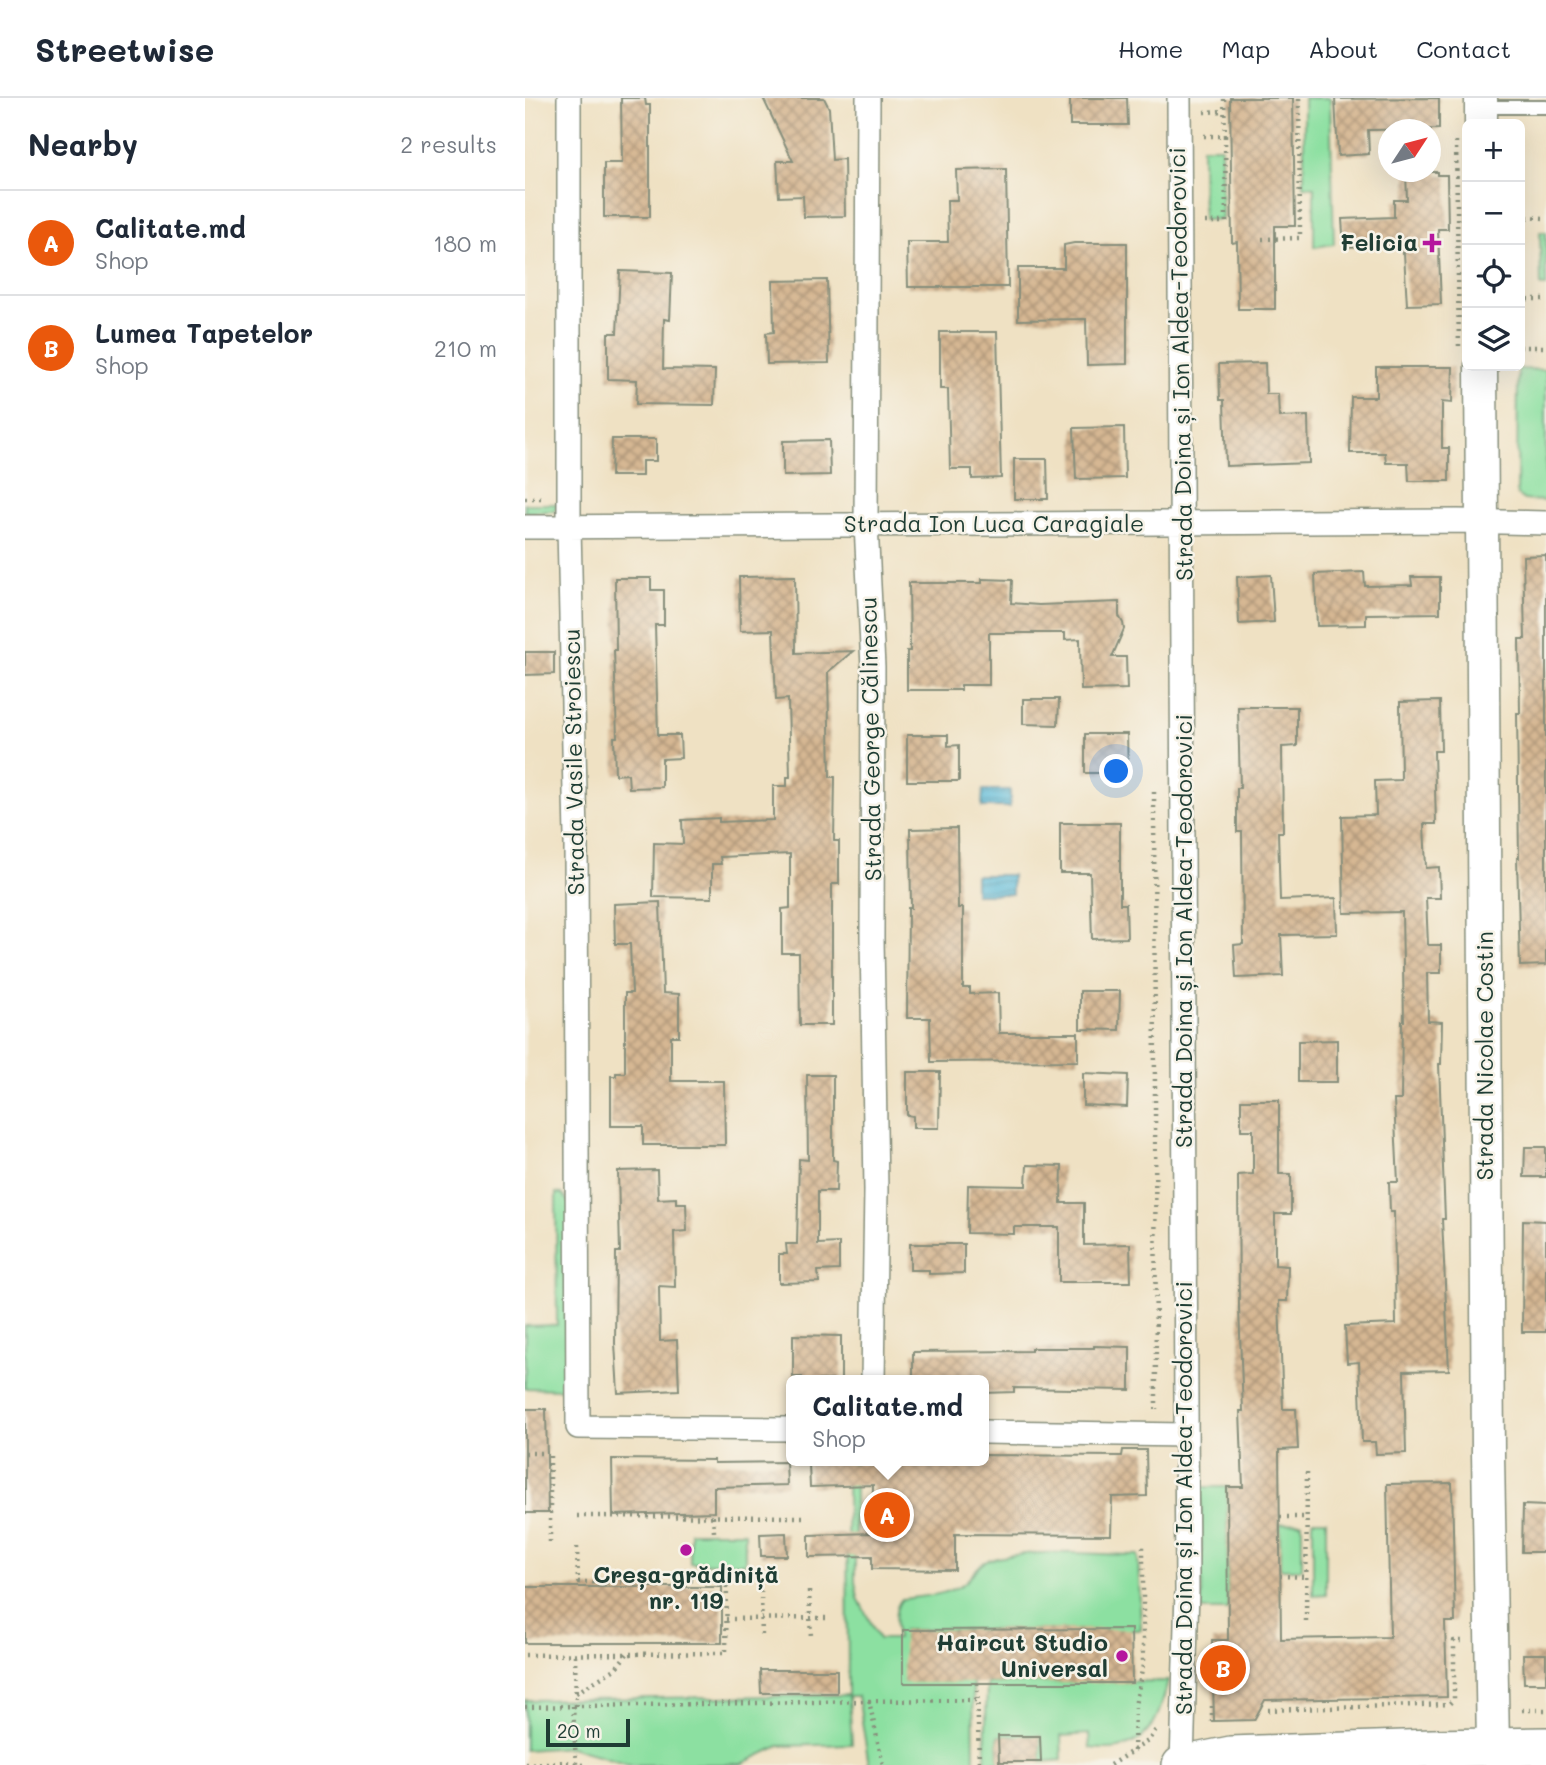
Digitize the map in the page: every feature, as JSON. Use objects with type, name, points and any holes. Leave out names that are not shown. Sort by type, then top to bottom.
[{"type":"main road","name":"Strada Nicolae Costin","points":[[1471,371],[1482,521],[1488,1454],[1493,1746]]},
{"type":"main road","points":[[1182,1764],[1231,1755],[1434,1756],[1493,1746],[1546,1746]]},
{"type":"street","name":"Strada Vasile Stroiescu","points":[[569,98],[569,527],[576,837],[578,1427],[786,1429]]},
{"type":"street","name":"Strada George Călinescu","points":[[869,98],[866,524],[873,667],[872,937],[876,1190],[873,1375]]},
{"type":"street","name":"Strada Doina și Ion Aldea-Teodorovici","points":[[1179,98],[1187,1591],[1182,1764]]},
{"type":"street","name":"Strada Ion Luca Caragiale","points":[[525,527],[1482,521],[1546,523]]},
{"type":"street","points":[[989,1432],[1185,1435]]},
{"type":"lane","points":[[1475,117],[1546,107]]},
{"type":"path","points":[[1179,222],[1226,222],[1224,98]]},
{"type":"path","points":[[1262,239],[1300,237],[1299,98]]},
{"type":"path","points":[[1471,308],[1475,117]]},
{"type":"path","points":[[1179,135],[1225,136]]},
{"type":"path","points":[[1525,217],[1546,218]]},
{"type":"path","points":[[1525,299],[1546,299]]},
{"type":"path","points":[[1525,347],[1546,347]]},
{"type":"path","points":[[1154,780],[1156,1434]]},
{"type":"path","points":[[525,1453],[550,1452],[550,1547]]},
{"type":"path","points":[[1306,1621],[1307,1470]]},
{"type":"path","points":[[577,1516],[806,1517]]},
{"type":"path","points":[[713,1516],[713,1532]]},
{"type":"path","points":[[1280,1517],[1306,1517]]},
{"type":"path","points":[[1133,1751],[1135,1706],[1143,1665],[1143,1545]]},
{"type":"path","points":[[577,1547],[578,1582],[652,1583]]},
{"type":"path","points":[[1280,1576],[1307,1577]]},
{"type":"path","points":[[525,1655],[726,1653],[726,1580],[678,1580]]},
{"type":"path","points":[[761,1591],[762,1639]]},
{"type":"path","points":[[809,1591],[811,1638]]},
{"type":"path","points":[[726,1619],[826,1618]]},
{"type":"path","points":[[1268,1710],[1449,1704],[1454,1699],[1454,1641],[1466,1641]]},
{"type":"path","points":[[575,1654],[576,1764]]},
{"type":"path","points":[[576,1693],[615,1668],[627,1654]]},
{"type":"path","points":[[977,1683],[979,1765]]},
{"type":"path","points":[[525,1707],[978,1700]]},
{"type":"path","points":[[869,1701],[883,1765]]},
{"type":"path","points":[[1511,1710],[1546,1710]]},
{"type":"path","points":[[1110,1765],[1148,1741],[1157,1729],[1161,1717]]},
{"type":"path","points":[[525,1764],[583,1765]]},
{"type":"green space","points":[[1304,98],[1330,98],[1334,244],[1314,247],[1314,187],[1304,186]]},
{"type":"green space","points":[[1202,147],[1221,147],[1222,219],[1203,220]]},
{"type":"green space","points":[[1540,232],[1546,232],[1546,286],[1541,286]]},
{"type":"green space","points":[[1546,370],[1546,501],[1524,500],[1517,495],[1518,371]]},
{"type":"green space","points":[[525,504],[557,504],[555,511],[525,512]]},
{"type":"green space","points":[[556,1193],[562,1194],[570,1204],[570,1379],[560,1389],[525,1388],[525,1326],[557,1325]]},
{"type":"green space","points":[[847,1466],[855,1466],[855,1582],[858,1598],[879,1639],[897,1639],[896,1613],[902,1599],[950,1591],[967,1580],[987,1561],[1041,1553],[1138,1555],[1141,1630],[903,1630],[973,1683],[974,1765],[869,1765],[858,1696],[849,1696],[852,1744],[779,1746],[742,1764],[632,1765],[570,1747],[525,1750],[525,1700],[848,1695]]},
{"type":"green space","points":[[1201,1487],[1227,1487],[1228,1610],[1202,1610]]},
{"type":"green space","points":[[1313,1520],[1326,1520],[1326,1594],[1313,1595]]},
{"type":"green space","points":[[1302,1523],[1302,1569],[1280,1569],[1280,1524]]},
{"type":"green space","points":[[690,1532],[745,1532],[745,1563],[690,1563]]},
{"type":"green space","points":[[1168,1681],[1154,1723],[1140,1739],[1131,1744],[1112,1749],[1090,1748],[1089,1734],[1061,1736],[1062,1760],[1041,1762],[1040,1736],[998,1736],[999,1762],[985,1763],[987,1683]]},
{"type":"water","points":[[983,790],[1010,790],[1010,807],[982,807]]},
{"type":"water","points":[[975,875],[1012,875],[1012,894],[975,894]]},
{"type":"building","points":[[621,98],[645,98],[646,105],[650,105],[650,217],[604,217],[604,163],[622,163]]},
{"type":"building","points":[[763,98],[824,98],[829,108],[832,160],[844,159],[845,216],[804,217],[803,196],[779,197],[777,161],[793,161]]},
{"type":"building","points":[[1070,98],[1127,98],[1128,125],[1070,125]]},
{"type":"building","points":[[1230,98],[1293,98],[1295,226],[1275,226],[1275,309],[1238,309],[1237,242],[1232,243]]},
{"type":"building","points":[[1439,98],[1439,119],[1378,119],[1378,130],[1368,130],[1369,154],[1338,156],[1335,99]]},
{"type":"building","points":[[1006,169],[1008,287],[908,287],[907,242],[948,242],[947,200],[957,200],[956,170]]},
{"type":"building","points":[[1441,175],[1447,175],[1448,229],[1438,229],[1441,304],[1407,305],[1404,253],[1401,245],[1344,247],[1342,219],[1394,217],[1394,200],[1407,200],[1406,182],[1441,182]]},
{"type":"building","points":[[1127,243],[1127,364],[1087,365],[1086,319],[1018,320],[1018,268],[1064,268],[1064,245]]},
{"type":"building","points":[[620,271],[672,273],[670,320],[664,319],[663,369],[715,370],[714,405],[636,404],[637,380],[608,379],[608,333],[617,333]]},
{"type":"building","points":[[827,280],[829,363],[767,364],[766,333],[774,332],[773,281]]},
{"type":"building","points":[[940,332],[997,332],[1001,478],[972,479],[972,469],[950,469],[948,389],[940,389]]},
{"type":"building","points":[[1265,363],[1266,394],[1278,394],[1279,417],[1308,416],[1309,463],[1226,466],[1224,400],[1220,400],[1219,364]]},
{"type":"building","points":[[1376,367],[1453,367],[1452,403],[1442,402],[1442,448],[1449,448],[1449,481],[1409,481],[1408,463],[1386,463],[1385,453],[1350,453],[1351,397],[1376,397]]},
{"type":"building","points":[[1124,427],[1125,478],[1076,479],[1074,428]]},
{"type":"building","points":[[612,439],[656,439],[656,461],[642,461],[642,476],[611,476]]},
{"type":"building","points":[[829,440],[830,475],[783,476],[783,441]]},
{"type":"building","points":[[1014,459],[1047,459],[1048,499],[1014,499]]},
{"type":"building","points":[[1546,555],[1546,965],[1520,966],[1517,713],[1520,713],[1519,639],[1525,639],[1523,556]]},
{"type":"building","points":[[1364,572],[1365,586],[1412,585],[1411,577],[1440,577],[1440,613],[1366,614],[1366,625],[1317,626],[1315,574]]},
{"type":"building","points":[[1271,575],[1274,622],[1239,624],[1237,577]]},
{"type":"building","points":[[795,576],[796,653],[853,651],[828,672],[830,777],[835,777],[834,841],[839,841],[839,884],[832,884],[832,1025],[800,1025],[799,953],[782,953],[782,909],[790,908],[790,854],[720,857],[721,864],[712,864],[712,898],[653,897],[654,843],[683,844],[682,820],[773,820],[773,786],[787,786],[787,777],[790,777],[788,699],[776,700],[773,630],[740,631],[739,577]]},
{"type":"building","points":[[615,578],[651,578],[651,590],[664,590],[664,625],[655,625],[658,735],[680,735],[681,758],[662,759],[662,787],[629,788],[628,774],[615,775]]},
{"type":"building","points":[[982,579],[1012,580],[1011,603],[1039,605],[1119,602],[1119,616],[1124,629],[1112,657],[1126,657],[1127,689],[1081,690],[1080,639],[1065,640],[1065,633],[989,633],[989,685],[961,685],[961,690],[907,690],[907,651],[910,651],[909,583],[982,583]]},
{"type":"building","points":[[525,652],[554,652],[554,674],[525,675]]},
{"type":"building","points":[[1023,699],[1059,699],[1058,725],[1023,724]]},
{"type":"building","points":[[1440,701],[1441,751],[1434,751],[1436,824],[1424,824],[1426,868],[1439,867],[1440,898],[1426,898],[1428,945],[1441,945],[1441,973],[1427,973],[1428,1021],[1442,1022],[1439,1064],[1445,1219],[1442,1219],[1449,1370],[1404,1371],[1406,1453],[1376,1454],[1375,1442],[1362,1442],[1359,1362],[1347,1363],[1345,1326],[1396,1324],[1394,1212],[1390,1212],[1389,1182],[1398,1182],[1394,1100],[1401,1100],[1404,1021],[1402,912],[1344,913],[1342,816],[1376,815],[1375,781],[1401,780],[1400,702]]},
{"type":"building","points":[[1238,707],[1297,707],[1297,746],[1282,747],[1283,832],[1278,832],[1280,900],[1336,898],[1337,934],[1281,935],[1283,976],[1236,978],[1234,945],[1243,944],[1242,832],[1237,832],[1237,788],[1240,788]]},
{"type":"building","points":[[1085,734],[1127,734],[1128,773],[1085,773]]},
{"type":"building","points":[[907,735],[948,735],[948,746],[959,745],[959,781],[907,781]]},
{"type":"building","points":[[1060,823],[1120,823],[1120,904],[1126,904],[1127,938],[1092,939],[1090,873],[1060,873]]},
{"type":"building","points":[[957,828],[958,908],[963,908],[963,988],[970,988],[970,994],[998,993],[999,1033],[1078,1033],[1078,1061],[931,1062],[930,1018],[907,1018],[908,908],[911,908],[910,829]]},
{"type":"building","points":[[660,902],[663,993],[679,994],[679,1036],[671,1036],[671,1081],[724,1081],[725,1145],[643,1145],[643,1126],[611,1126],[611,1076],[625,1073],[625,993],[632,993],[630,944],[615,944],[614,904]]},
{"type":"building","points":[[1080,991],[1120,991],[1119,1030],[1080,1029]]},
{"type":"building","points":[[1337,1040],[1337,1082],[1298,1082],[1298,1041]]},
{"type":"building","points":[[907,1072],[940,1072],[939,1128],[913,1128],[913,1116],[907,1115]]},
{"type":"building","points":[[1083,1073],[1128,1075],[1127,1107],[1083,1105]]},
{"type":"building","points":[[807,1075],[833,1075],[833,1160],[837,1161],[836,1191],[818,1191],[818,1244],[839,1243],[839,1270],[818,1271],[819,1282],[779,1283],[779,1254],[787,1254],[786,1244],[797,1244],[799,1159],[808,1160]]},
{"type":"building","points":[[1241,1100],[1279,1100],[1279,1174],[1291,1174],[1291,1214],[1275,1214],[1275,1265],[1288,1266],[1287,1301],[1279,1301],[1283,1409],[1296,1409],[1298,1449],[1279,1450],[1281,1639],[1390,1637],[1387,1484],[1452,1483],[1455,1622],[1445,1622],[1447,1697],[1265,1700],[1254,1720],[1214,1721],[1212,1640],[1228,1640],[1227,1487],[1243,1487],[1238,1175],[1253,1174],[1253,1130],[1241,1130]]},
{"type":"building","points":[[1525,1147],[1546,1147],[1546,1177],[1524,1177]]},
{"type":"building","points":[[1027,1165],[1062,1166],[1061,1203],[1084,1203],[1084,1245],[1130,1244],[1131,1282],[1059,1282],[1059,1227],[1014,1227],[1014,1234],[967,1233],[968,1185],[1026,1186]]},
{"type":"building","points":[[657,1170],[658,1199],[676,1198],[676,1203],[686,1203],[687,1231],[674,1232],[675,1287],[659,1286],[660,1341],[677,1340],[679,1390],[618,1393],[615,1343],[616,1252],[620,1252],[618,1171]]},
{"type":"building","points":[[1523,1220],[1546,1221],[1546,1332],[1522,1332]]},
{"type":"building","points":[[910,1244],[964,1244],[964,1273],[929,1274],[929,1270],[910,1270]]},
{"type":"building","points":[[793,1335],[841,1336],[841,1375],[793,1375]]},
{"type":"building","points":[[1130,1347],[1130,1390],[1014,1388],[1014,1392],[989,1393],[989,1375],[913,1375],[913,1352]]},
{"type":"building","points":[[525,1409],[546,1409],[548,1513],[525,1513]]},
{"type":"building","points":[[1123,1450],[1146,1450],[1147,1496],[1112,1497],[1111,1535],[955,1534],[955,1570],[872,1569],[872,1556],[809,1557],[809,1535],[872,1533],[873,1485],[810,1487],[809,1466],[989,1466],[989,1455],[1122,1456]]},
{"type":"building","points":[[612,1459],[714,1460],[714,1463],[786,1462],[787,1485],[714,1487],[714,1512],[613,1515]]},
{"type":"building","points":[[1523,1505],[1546,1506],[1546,1552],[1522,1552]]},
{"type":"building","points":[[786,1533],[787,1556],[761,1556],[760,1534]]},
{"type":"building","points":[[525,1587],[722,1587],[722,1643],[525,1643]]},
{"type":"building","points":[[1131,1629],[1132,1683],[903,1683],[903,1630]]},
{"type":"building","points":[[1523,1654],[1546,1654],[1546,1683],[1524,1683]]},
{"type":"building","points":[[760,1670],[837,1670],[837,1693],[761,1693]]},
{"type":"building","points":[[998,1736],[1040,1736],[1041,1762],[999,1762]]},
{"type":"place","name":"Felicia","points":[[1432,243]]},
{"type":"place","name":"Calitate.md","points":[[887,1515]]},
{"type":"place","name":"Creșa-grădiniță nr. 119","points":[[686,1550]]},
{"type":"place","name":"Haircut Studio Universal","points":[[1122,1656]]},
{"type":"place","name":"Lumea Tapetelor","points":[[1223,1668]]}]
